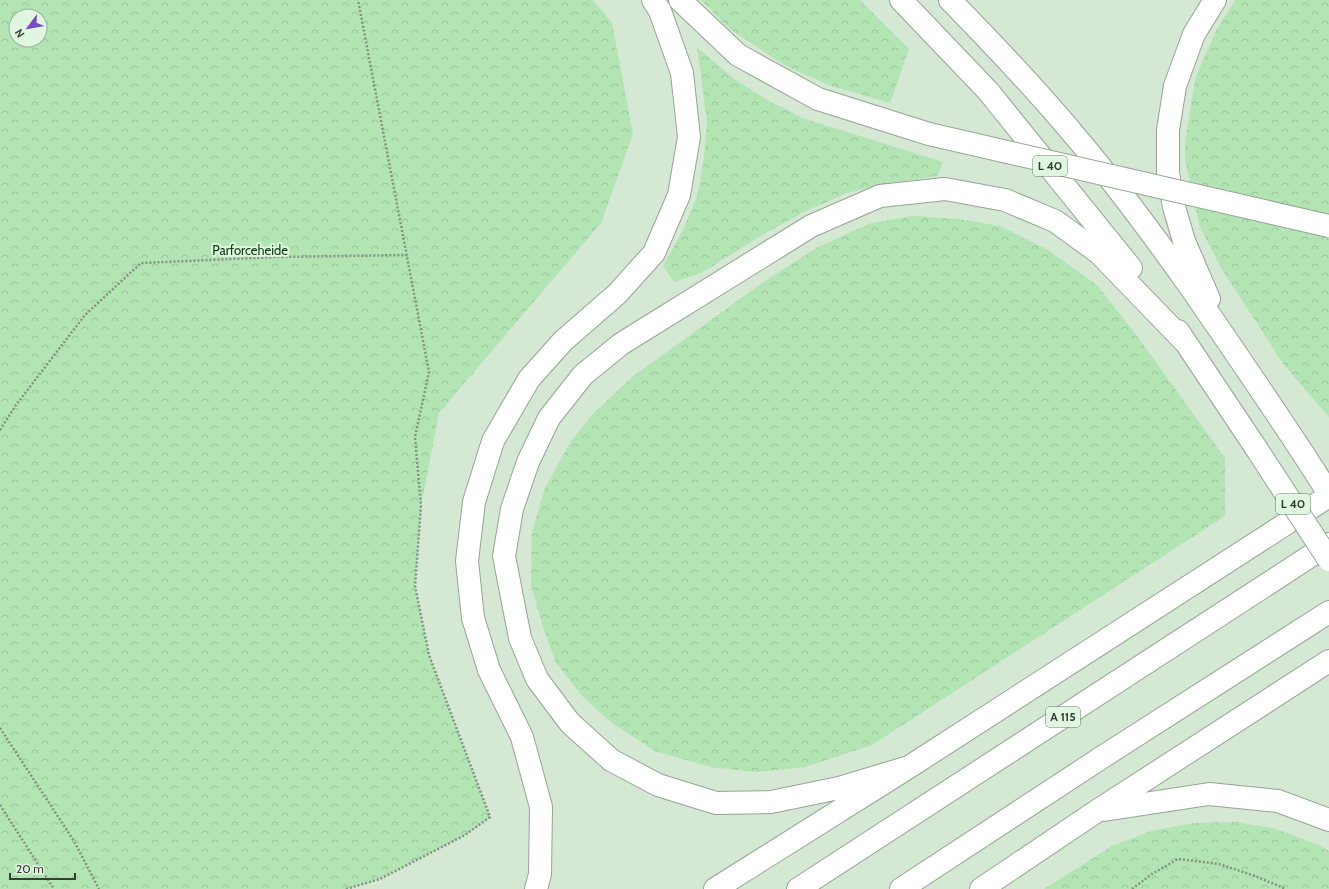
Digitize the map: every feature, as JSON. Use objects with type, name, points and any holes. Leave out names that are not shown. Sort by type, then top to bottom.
[{"type":"highway","points":[[536,889],[540,874],[541,807],[522,737],[489,670],[473,618],[468,561],[474,502],[493,441],[529,379],[563,341],[617,294],[654,253],[679,195],[690,137],[682,72],[660,12],[653,0]]},
{"type":"highway","points":[[680,0],[738,55],[818,99],[929,134],[1329,226]]},
{"type":"highway","name":"L 40","points":[[901,0],[988,90],[1140,279],[1186,343],[1329,560]]},
{"type":"highway","name":"L 40","points":[[950,0],[1001,52],[1075,136],[1136,212],[1288,428],[1329,495]]},
{"type":"highway","points":[[1215,0],[1194,34],[1175,86],[1168,130],[1168,173],[1174,207],[1184,241],[1225,337]]},
{"type":"highway","points":[[908,767],[839,788],[771,802],[716,803],[658,785],[618,764],[611,760],[570,723],[537,679],[520,638],[504,556],[512,509],[528,462],[549,418],[583,375],[621,344],[811,226],[880,196],[945,189],[1005,200],[1055,222],[1099,252],[1186,343]]},
{"type":"highway","points":[[715,889],[908,767],[1329,495]]},
{"type":"highway","name":"A 115","points":[[798,889],[1329,544]]},
{"type":"highway","points":[[901,889],[1329,612]]},
{"type":"highway","points":[[981,889],[1097,811],[1329,661]]},
{"type":"highway","points":[[1097,811],[1209,794],[1278,801],[1329,820]]},
{"type":"path","points":[[346,889],[380,879],[465,835],[490,817],[429,656],[415,586],[421,506],[415,437],[430,372],[358,0]]},
{"type":"path","points":[[0,430],[16,405],[85,315],[141,263],[278,257],[407,255]]},
{"type":"path","points":[[0,728],[74,841],[99,889]]},
{"type":"path","points":[[0,805],[54,889]]},
{"type":"path","points":[[1132,889],[1152,874],[1178,859],[1219,864],[1255,876],[1286,889]]},
{"type":"green space","name":"Parforceheide","points":[[0,0],[593,0],[612,23],[633,134],[601,223],[439,413],[421,506],[415,586],[429,655],[490,817],[465,835],[380,879],[346,889],[0,889]]},
{"type":"green space","points":[[701,0],[860,0],[909,49],[890,103],[831,86],[786,66],[730,29]]},
{"type":"green space","points":[[1235,0],[1329,0],[1329,417],[1284,365],[1221,268],[1200,227],[1185,161],[1185,144],[1196,76],[1216,31]]},
{"type":"green space","points":[[697,47],[734,79],[771,102],[805,119],[943,162],[937,176],[880,185],[847,193],[808,210],[762,235],[703,272],[674,282],[663,266],[683,230],[697,197],[704,158],[707,121]]},
{"type":"green space","points":[[913,216],[959,219],[1000,226],[1048,250],[1097,285],[1137,336],[1225,458],[1225,516],[872,745],[805,767],[757,772],[710,767],[655,751],[612,723],[584,698],[556,663],[542,624],[531,585],[532,531],[545,488],[571,441],[594,413],[632,377],[765,281],[818,247],[871,223]]},
{"type":"green space","points":[[1235,822],[1276,829],[1316,844],[1329,851],[1329,889],[1044,889],[1112,846],[1151,831],[1193,823]]}]
